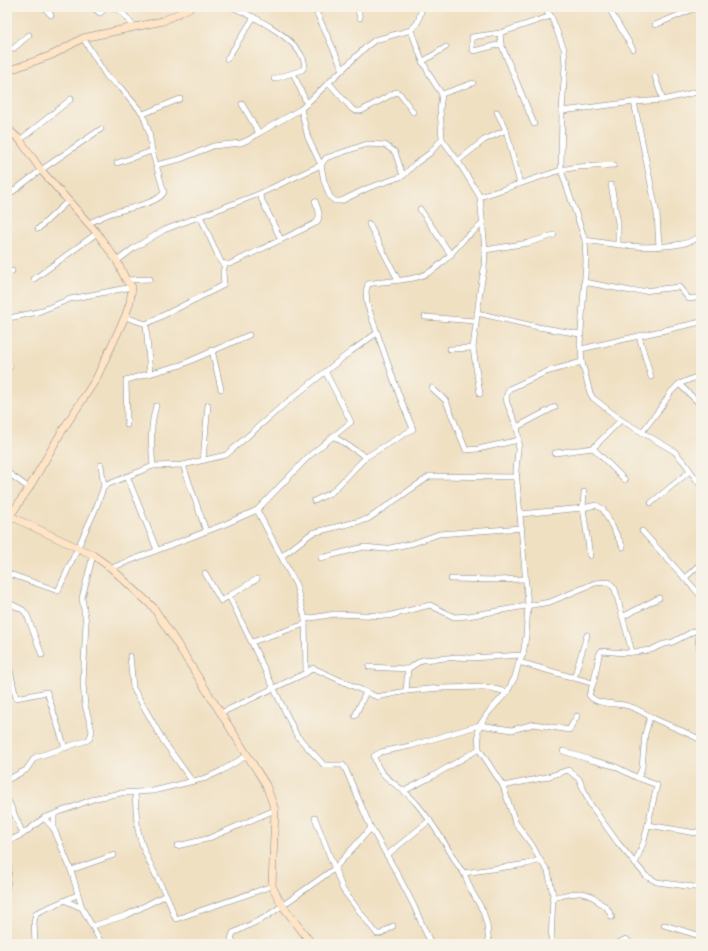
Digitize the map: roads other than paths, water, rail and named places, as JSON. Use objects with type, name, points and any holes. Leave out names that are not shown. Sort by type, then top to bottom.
[{"type":"street","points":[[44,7],[51,15]]},
{"type":"street","points":[[92,7],[100,13],[107,7]]},
{"type":"street","points":[[110,7],[122,11],[134,27]]},
{"type":"street","points":[[7,71],[52,55],[83,38],[163,21],[191,7]]},
{"type":"street","points":[[232,7],[268,24],[299,50],[305,60],[305,66],[302,70],[274,79]]},
{"type":"street","points":[[314,7],[343,70]]},
{"type":"street","points":[[357,7],[360,18]]},
{"type":"street","points":[[156,165],[181,159],[213,146],[241,143],[301,109],[375,40],[411,30],[418,22],[422,7]]},
{"type":"street","points":[[543,7],[551,16],[564,50],[565,65],[562,111],[561,170],[585,240],[586,262],[580,345],[582,349],[582,362],[590,393],[593,398],[621,420],[674,451],[701,486]]},
{"type":"street","points":[[608,7],[633,49]]},
{"type":"street","points":[[655,25],[698,7]]},
{"type":"street","points":[[501,44],[474,51],[472,49],[472,38],[500,33],[551,16]]},
{"type":"street","points":[[227,60],[254,17]]},
{"type":"street","points":[[411,30],[422,62],[433,82],[442,94],[440,109],[442,139],[458,161],[480,197],[485,250],[484,269],[472,348],[480,394]]},
{"type":"street","points":[[500,33],[501,44],[534,124]]},
{"type":"street","points":[[7,51],[14,48],[29,34]]},
{"type":"street","points":[[83,38],[107,77],[121,88],[143,114],[164,192],[161,197],[147,203],[110,213],[89,223]]},
{"type":"street","points":[[422,62],[446,47]]},
{"type":"street","points":[[293,73],[307,104]]},
{"type":"street","points":[[655,77],[664,100]]},
{"type":"street","points":[[329,83],[352,109],[356,111],[361,111],[396,92],[400,94],[414,112]]},
{"type":"street","points":[[442,94],[473,83]]},
{"type":"street","points":[[562,111],[634,102],[664,100],[701,91]]},
{"type":"street","points":[[20,140],[71,99]]},
{"type":"street","points":[[143,114],[180,99]]},
{"type":"street","points":[[634,102],[657,214],[659,247]]},
{"type":"street","points":[[242,104],[259,133]]},
{"type":"street","points":[[301,109],[308,138],[321,166],[324,181],[330,197],[335,201],[341,201],[368,188],[403,176],[430,153],[442,139]]},
{"type":"street","points":[[497,112],[506,130],[520,184]]},
{"type":"street","points":[[7,128],[20,140],[41,170],[97,233],[117,261],[126,280],[132,286]]},
{"type":"street","points":[[7,196],[41,170],[101,129]]},
{"type":"street","points":[[458,161],[484,140],[506,130]]},
{"type":"street","points":[[117,261],[134,248],[164,230],[259,194],[321,166],[326,158],[367,144],[385,145],[395,152],[403,176]]},
{"type":"street","points":[[117,163],[152,151]]},
{"type":"street","points":[[480,197],[561,170],[614,164]]},
{"type":"street","points":[[611,185],[618,223],[618,245]]},
{"type":"street","points":[[259,194],[281,240]]},
{"type":"street","points":[[38,229],[68,201]]},
{"type":"street","points":[[200,216],[221,262],[224,264],[230,264],[316,223],[319,219],[319,213],[315,201]]},
{"type":"street","points":[[420,209],[451,255]]},
{"type":"street","points":[[314,501],[332,492],[366,457],[413,429],[399,395],[367,304],[366,291],[368,284],[381,281],[398,280],[428,273],[451,255],[465,239],[483,223]]},
{"type":"street","points":[[369,224],[398,280]]},
{"type":"street","points":[[34,279],[97,233]]},
{"type":"street","points":[[485,250],[528,243],[554,235]]},
{"type":"street","points":[[585,240],[618,245],[659,247],[682,244],[701,237]]},
{"type":"street","points":[[125,317],[146,324],[222,286],[224,283],[224,264]]},
{"type":"street","points":[[126,280],[150,279]]},
{"type":"street","points":[[584,282],[643,291],[679,287],[689,299],[701,297]]},
{"type":"street","points":[[7,524],[8,516],[30,488],[62,431],[96,378],[125,317],[130,302],[132,286]]},
{"type":"street","points":[[7,318],[38,312],[70,299],[132,286]]},
{"type":"street","points":[[477,313],[538,327],[580,334]]},
{"type":"street","points":[[425,317],[476,321]]},
{"type":"street","points":[[582,349],[694,322],[701,322]]},
{"type":"street","points":[[146,324],[150,374]]},
{"type":"street","points":[[104,486],[153,466],[183,465],[226,455],[281,407],[326,373],[350,352],[378,333]]},
{"type":"street","points":[[127,425],[126,380],[180,365],[249,335]]},
{"type":"street","points":[[639,336],[651,377]]},
{"type":"street","points":[[450,350],[472,348]]},
{"type":"street","points":[[212,350],[221,389]]},
{"type":"street","points":[[551,944],[553,895],[548,871],[532,845],[515,822],[503,786],[479,749],[478,731],[488,713],[507,692],[515,677],[519,662],[523,655],[528,606],[516,465],[519,440],[506,398],[509,389],[546,372],[582,362]]},
{"type":"street","points":[[111,568],[257,510],[309,456],[351,422],[326,373]]},
{"type":"street","points":[[642,432],[671,392],[680,384],[696,377],[701,377]]},
{"type":"street","points":[[680,384],[701,405]]},
{"type":"street","points":[[432,388],[446,401],[466,450],[519,440]]},
{"type":"street","points":[[203,460],[208,405]]},
{"type":"street","points":[[153,466],[151,448],[152,420],[156,406]]},
{"type":"street","points":[[516,427],[555,407]]},
{"type":"street","points":[[555,453],[593,448],[621,420]]},
{"type":"street","points":[[333,436],[366,457]]},
{"type":"street","points":[[593,448],[625,480]]},
{"type":"street","points":[[7,574],[58,590],[96,508],[104,486],[101,465]]},
{"type":"street","points":[[183,465],[206,531]]},
{"type":"street","points":[[651,503],[690,471]]},
{"type":"street","points":[[7,472],[30,488]]},
{"type":"street","points":[[127,476],[158,550]]},
{"type":"street","points":[[282,556],[312,533],[368,519],[430,476],[517,477]]},
{"type":"street","points":[[584,492],[583,508],[590,556]]},
{"type":"street","points":[[520,514],[583,508],[596,505],[603,509],[623,547]]},
{"type":"street","points":[[257,510],[296,585],[305,622],[306,673]]},
{"type":"street","points":[[8,516],[93,555],[111,568],[152,608],[176,642],[266,785],[275,810],[272,886],[282,905],[312,944]]},
{"type":"street","points":[[321,558],[364,547],[385,549],[414,543],[439,534],[522,528]]},
{"type":"street","points":[[642,531],[701,596]]},
{"type":"street","points":[[7,780],[26,770],[36,758],[88,740],[92,736],[85,705],[83,684],[86,622],[82,598],[93,555]]},
{"type":"street","points":[[684,579],[701,563]]},
{"type":"street","points":[[205,573],[221,601],[257,580]]},
{"type":"street","points":[[451,578],[497,580],[525,579]]},
{"type":"street","points":[[252,642],[305,622],[335,614],[388,616],[430,605],[454,617],[550,602],[595,583],[609,582],[615,589],[632,652]]},
{"type":"street","points":[[228,596],[252,642],[287,718],[301,742],[324,765],[343,765],[345,768],[371,828],[413,904],[431,944]]},
{"type":"street","points":[[622,617],[659,598]]},
{"type":"street","points":[[7,602],[23,610],[27,615],[42,655]]},
{"type":"street","points":[[701,622],[698,629],[698,644],[701,654]]},
{"type":"street","points":[[698,629],[673,642],[661,645],[651,650],[632,652],[601,651],[598,655],[594,681],[589,695],[592,698],[608,703],[625,705],[640,710],[650,717],[701,740]]},
{"type":"street","points":[[574,678],[587,635]]},
{"type":"street","points":[[369,667],[408,669],[422,660],[523,655]]},
{"type":"street","points":[[130,656],[133,688],[164,742],[192,781]]},
{"type":"street","points":[[519,662],[590,683],[594,681]]},
{"type":"street","points":[[7,668],[10,670],[16,698],[47,692],[65,748]]},
{"type":"street","points":[[221,713],[306,673],[313,668],[377,697],[406,691],[442,688],[486,687],[507,692]]},
{"type":"street","points":[[406,691],[408,669]]},
{"type":"street","points":[[355,716],[366,692]]},
{"type":"street","points":[[489,944],[487,925],[483,911],[470,890],[464,873],[430,820],[415,801],[382,775],[374,756],[381,752],[410,746],[480,725],[512,730],[534,724],[569,730],[576,716]]},
{"type":"street","points":[[638,778],[642,768],[646,734],[650,717]]},
{"type":"street","points":[[404,791],[479,749]]},
{"type":"street","points":[[563,751],[614,766],[638,778],[657,785],[644,841],[636,864]]},
{"type":"street","points":[[7,842],[22,834],[44,818],[96,798],[121,793],[153,791],[206,778],[222,771],[248,755]]},
{"type":"street","points":[[503,786],[547,777],[568,770],[578,779],[590,804],[618,843],[646,876],[650,879],[675,885],[701,888]]},
{"type":"street","points":[[135,793],[139,835],[176,919],[272,886]]},
{"type":"street","points":[[7,798],[22,834]]},
{"type":"street","points":[[177,846],[207,839],[275,810]]},
{"type":"street","points":[[54,815],[54,829]]},
{"type":"street","points":[[44,818],[54,829],[71,870],[82,908],[102,944]]},
{"type":"street","points":[[315,818],[343,890],[377,934],[381,934],[393,926]]},
{"type":"street","points":[[387,855],[430,820]]},
{"type":"street","points":[[648,825],[696,833],[701,828]]},
{"type":"street","points":[[236,944],[231,939],[233,933],[266,918],[334,869],[371,828]]},
{"type":"street","points":[[71,870],[114,855]]},
{"type":"street","points":[[7,860],[9,869],[7,887]]},
{"type":"street","points":[[464,873],[527,864],[540,860]]},
{"type":"street","points":[[552,898],[577,893],[587,893],[597,898],[601,904],[605,906],[612,917]]},
{"type":"street","points":[[35,944],[34,922],[36,914],[78,895]]},
{"type":"street","points":[[93,926],[127,915],[166,895]]},
{"type":"street","points":[[66,901],[82,908]]},
{"type":"street","points":[[664,925],[701,936]]},
{"type":"street","points":[[616,944],[626,939],[631,944]]}]
